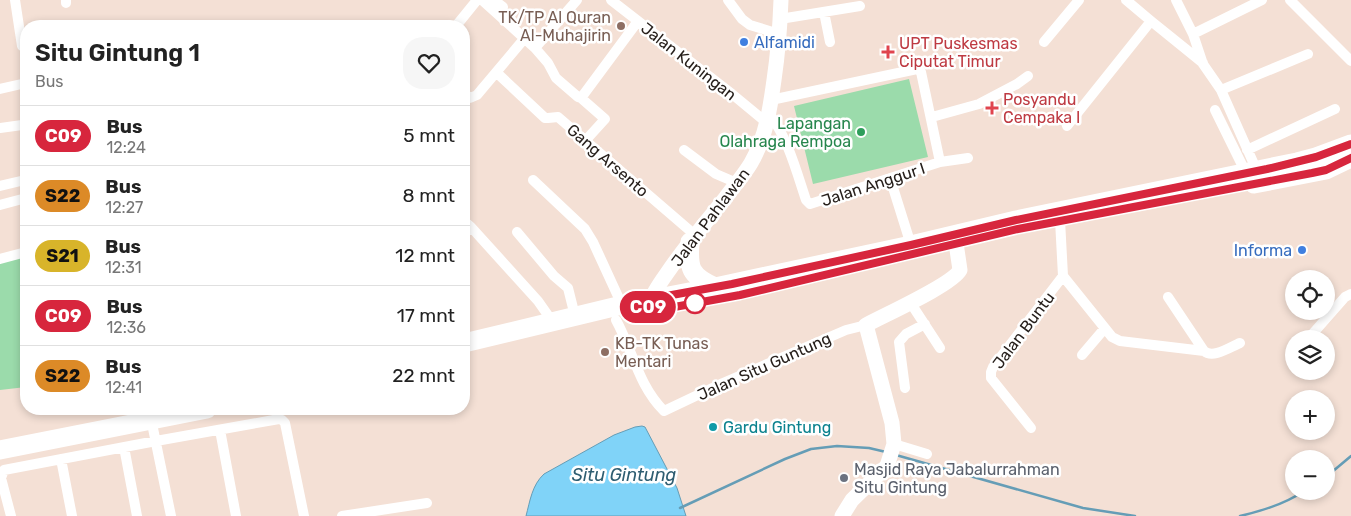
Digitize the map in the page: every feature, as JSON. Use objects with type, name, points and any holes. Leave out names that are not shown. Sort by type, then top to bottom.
[{"type":"highway","points":[[470,342],[619,313],[715,287],[911,245],[1016,220],[1251,172],[1316,157],[1351,144]]},
{"type":"highway","points":[[649,306],[740,295],[1060,220],[1326,170],[1351,158]]},
{"type":"highway","points":[[692,239],[688,259],[692,270],[702,282],[715,287]]},
{"type":"highway","points":[[470,342],[575,316],[619,313]]},
{"type":"highway","points":[[0,437],[130,415]]},
{"type":"highway","points":[[0,450],[136,415]]},
{"type":"street","points":[[14,0],[20,34]]},
{"type":"street","points":[[461,20],[477,0]]},
{"type":"street","points":[[482,0],[535,48],[548,63],[556,78],[604,119],[586,141]]},
{"type":"street","points":[[494,0],[503,7]]},
{"type":"street","points":[[535,48],[577,0]]},
{"type":"street","name":"Jalan Kuningan","points":[[611,0],[744,103],[769,112]]},
{"type":"street","points":[[728,0],[742,19],[750,26],[779,34]]},
{"type":"street","name":"Jalan Pahlawan","points":[[649,306],[659,284],[750,164],[758,148],[769,112],[779,34],[781,0]]},
{"type":"street","points":[[1044,42],[1079,0]]},
{"type":"street","points":[[1126,0],[1203,64]]},
{"type":"street","points":[[1176,0],[1193,34],[1203,64],[1221,90],[1247,150],[1251,172]]},
{"type":"street","points":[[1193,34],[1262,0]]},
{"type":"street","points":[[1290,0],[1351,61]]},
{"type":"street","points":[[780,19],[860,6]]},
{"type":"street","points":[[824,12],[830,42]]},
{"type":"street","points":[[581,98],[638,21]]},
{"type":"street","points":[[1067,126],[1151,22]]},
{"type":"street","points":[[470,98],[474,97],[497,73],[524,39]]},
{"type":"street","points":[[1221,90],[1308,54]]},
{"type":"street","name":"Jalan Anggur I","points":[[917,69],[921,72],[940,162],[812,204],[808,203],[790,151],[778,124],[769,112],[917,69]]},
{"type":"street","name":"Gang Arsento","points":[[497,73],[545,118],[558,117],[692,239]]},
{"type":"street","points":[[932,117],[979,104],[1028,76]]},
{"type":"street","points":[[0,89],[20,84]]},
{"type":"street","points":[[1247,150],[1335,109]]},
{"type":"street","points":[[1215,110],[1251,172]]},
{"type":"street","points":[[0,128],[20,125]]},
{"type":"street","points":[[684,150],[716,174],[736,183]]},
{"type":"street","points":[[940,162],[968,158]]},
{"type":"street","points":[[890,178],[911,245]]},
{"type":"street","points":[[533,180],[586,229],[593,242],[619,313]]},
{"type":"street","points":[[0,186],[20,181]]},
{"type":"street","points":[[0,205],[20,200]]},
{"type":"street","name":"Jalan Buntu","points":[[1031,428],[991,378],[991,372],[1063,276],[1060,220]]},
{"type":"street","points":[[470,231],[538,301],[552,321]]},
{"type":"street","points":[[517,232],[554,276],[568,288],[575,316]]},
{"type":"street","points":[[842,516],[852,500],[887,466],[892,450],[892,423],[866,325],[940,286],[958,274],[960,270],[956,243]]},
{"type":"street","points":[[0,259],[20,254]]},
{"type":"street","points":[[1063,276],[1112,337],[1120,341],[1204,351]]},
{"type":"street","points":[[1316,330],[1348,295]]},
{"type":"street","points":[[1168,297],[1207,354],[1213,354],[1240,343]]},
{"type":"street","points":[[910,302],[940,348]]},
{"type":"street","name":"Jalan Situ Guntung","points":[[619,313],[621,330],[644,386],[664,411],[723,383],[855,326],[866,325]]},
{"type":"street","points":[[905,388],[899,342],[906,334],[925,324]]},
{"type":"street","points":[[1082,355],[1105,328]]},
{"type":"street","points":[[149,415],[171,516]]},
{"type":"street","points":[[11,516],[0,478],[4,470],[156,441],[282,420],[304,516]]},
{"type":"street","points":[[220,430],[236,516]]},
{"type":"street","points":[[124,447],[137,516]]},
{"type":"street","points":[[892,450],[927,454]]},
{"type":"street","points":[[60,459],[72,516]]},
{"type":"street","points":[[342,516],[427,503]]},
{"type":"green space","name":"Lapangan Olahraga Rempoa","points":[[909,79],[928,157],[813,184],[794,106]]},
{"type":"green space","points":[[20,254],[20,388],[0,390],[0,259]]},
{"type":"water","name":"Situ Gintung","points":[[642,426],[645,427],[677,488],[686,516],[526,516],[534,488],[544,474],[614,435]]},
{"type":"waterway","points":[[680,508],[785,459],[811,449],[837,446],[869,448],[886,452]]},
{"type":"waterway","points":[[896,455],[1083,508],[1135,516]]},
{"type":"waterway","points":[[1335,469],[1351,456]]},
{"type":"waterway","points":[[1240,516],[1273,507],[1289,500]]},
{"type":"bus line","name":"C09","points":[[1351,144],[1316,157],[1267,169],[1016,220],[732,284],[650,299],[647,312],[740,295],[1060,220],[1326,170],[1351,158]]},
{"type":"place","name":"TK/TP Al Quran Al-Muhajirin","points":[[621,26]]},
{"type":"place","name":"Alfamidi","points":[[744,42]]},
{"type":"place","name":"UPT Puskesmas Ciputat Timur","points":[[888,52]]},
{"type":"place","name":"Posyandu Cempaka I","points":[[992,108]]},
{"type":"place","name":"Lapangan Olahraga Rempoa","points":[[861,132]]},
{"type":"place","name":"Informa","points":[[1302,250]]},
{"type":"place","name":"KB-TK Tunas Mentari","points":[[605,352]]},
{"type":"place","name":"Gardu Gintung","points":[[713,427]]},
{"type":"place","name":"Masjid Raya Jabalurrahman Situ Gintung","points":[[844,478]]}]
